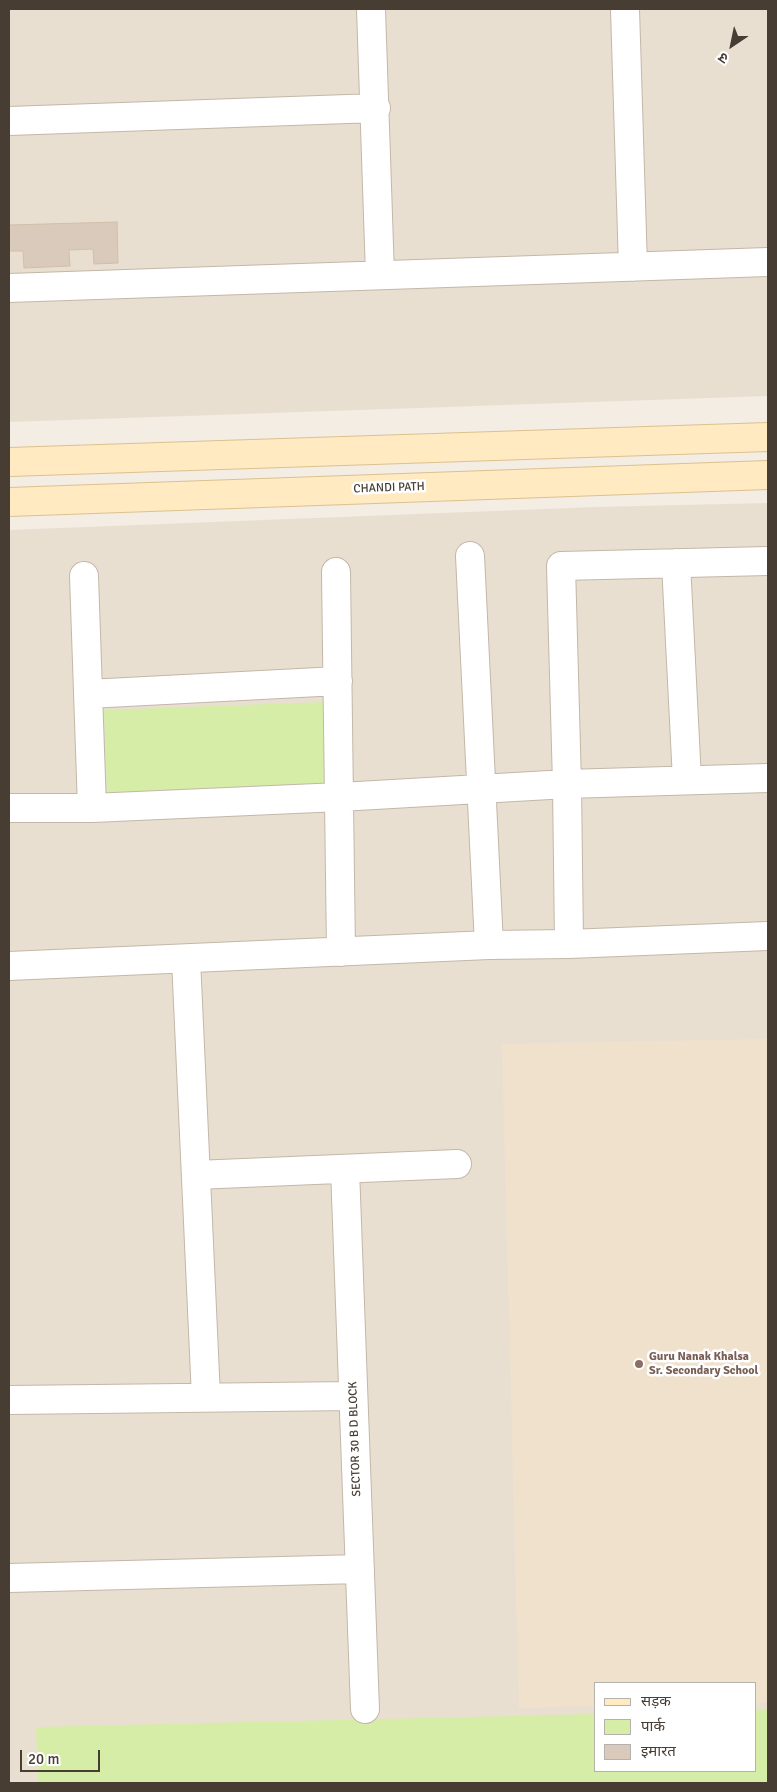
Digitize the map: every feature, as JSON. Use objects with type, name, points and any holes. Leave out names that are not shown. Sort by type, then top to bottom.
[{"type":"main road","points":[[9,462],[768,437]]},
{"type":"main road","name":"CHANDI PATH","points":[[9,502],[768,475]]},
{"type":"street","points":[[371,9],[376,108],[380,275]]},
{"type":"street","points":[[625,9],[633,267]]},
{"type":"street","points":[[9,121],[376,108]]},
{"type":"street","points":[[9,288],[768,262]]},
{"type":"street","points":[[470,556],[489,945]]},
{"type":"street","points":[[569,944],[561,566],[768,562]]},
{"type":"street","points":[[676,563],[687,780]]},
{"type":"street","points":[[336,572],[341,952]]},
{"type":"street","points":[[84,576],[92,808]]},
{"type":"street","points":[[88,694],[338,681]]},
{"type":"street","points":[[9,808],[92,808],[340,797],[567,784],[768,778]]},
{"type":"street","points":[[9,966],[489,945],[569,944],[768,936]]},
{"type":"street","points":[[186,959],[206,1398]]},
{"type":"street","points":[[196,1175],[457,1164]]},
{"type":"street","name":"SECTOR 30 B D BLOCK","points":[[345,1169],[364,1709]]},
{"type":"street","points":[[9,1400],[353,1396]]},
{"type":"street","points":[[9,1578],[360,1569]]},
{"type":"shaded area","points":[[9,9],[768,9],[768,396],[9,422]]},
{"type":"shaded area","points":[[768,503],[768,1783],[9,1783],[9,530],[595,507]]},
{"type":"shaded area","name":"Guru Nanak Khalsa Sr. Secondary School","points":[[768,1039],[768,1703],[757,1703],[757,1682],[594,1682],[594,1706],[519,1708],[502,1044]]},
{"type":"green space","points":[[325,702],[328,785],[107,793],[104,710]]},
{"type":"green space","points":[[757,1710],[768,1710],[768,1783],[38,1783],[36,1727],[594,1714],[594,1772],[757,1772]]},
{"type":"building","points":[[117,222],[118,263],[94,264],[93,249],[69,250],[70,266],[24,268],[23,251],[9,251],[9,225]]},
{"type":"place","name":"Guru Nanak Khalsa Sr. Secondary School","points":[[639,1364]]}]
